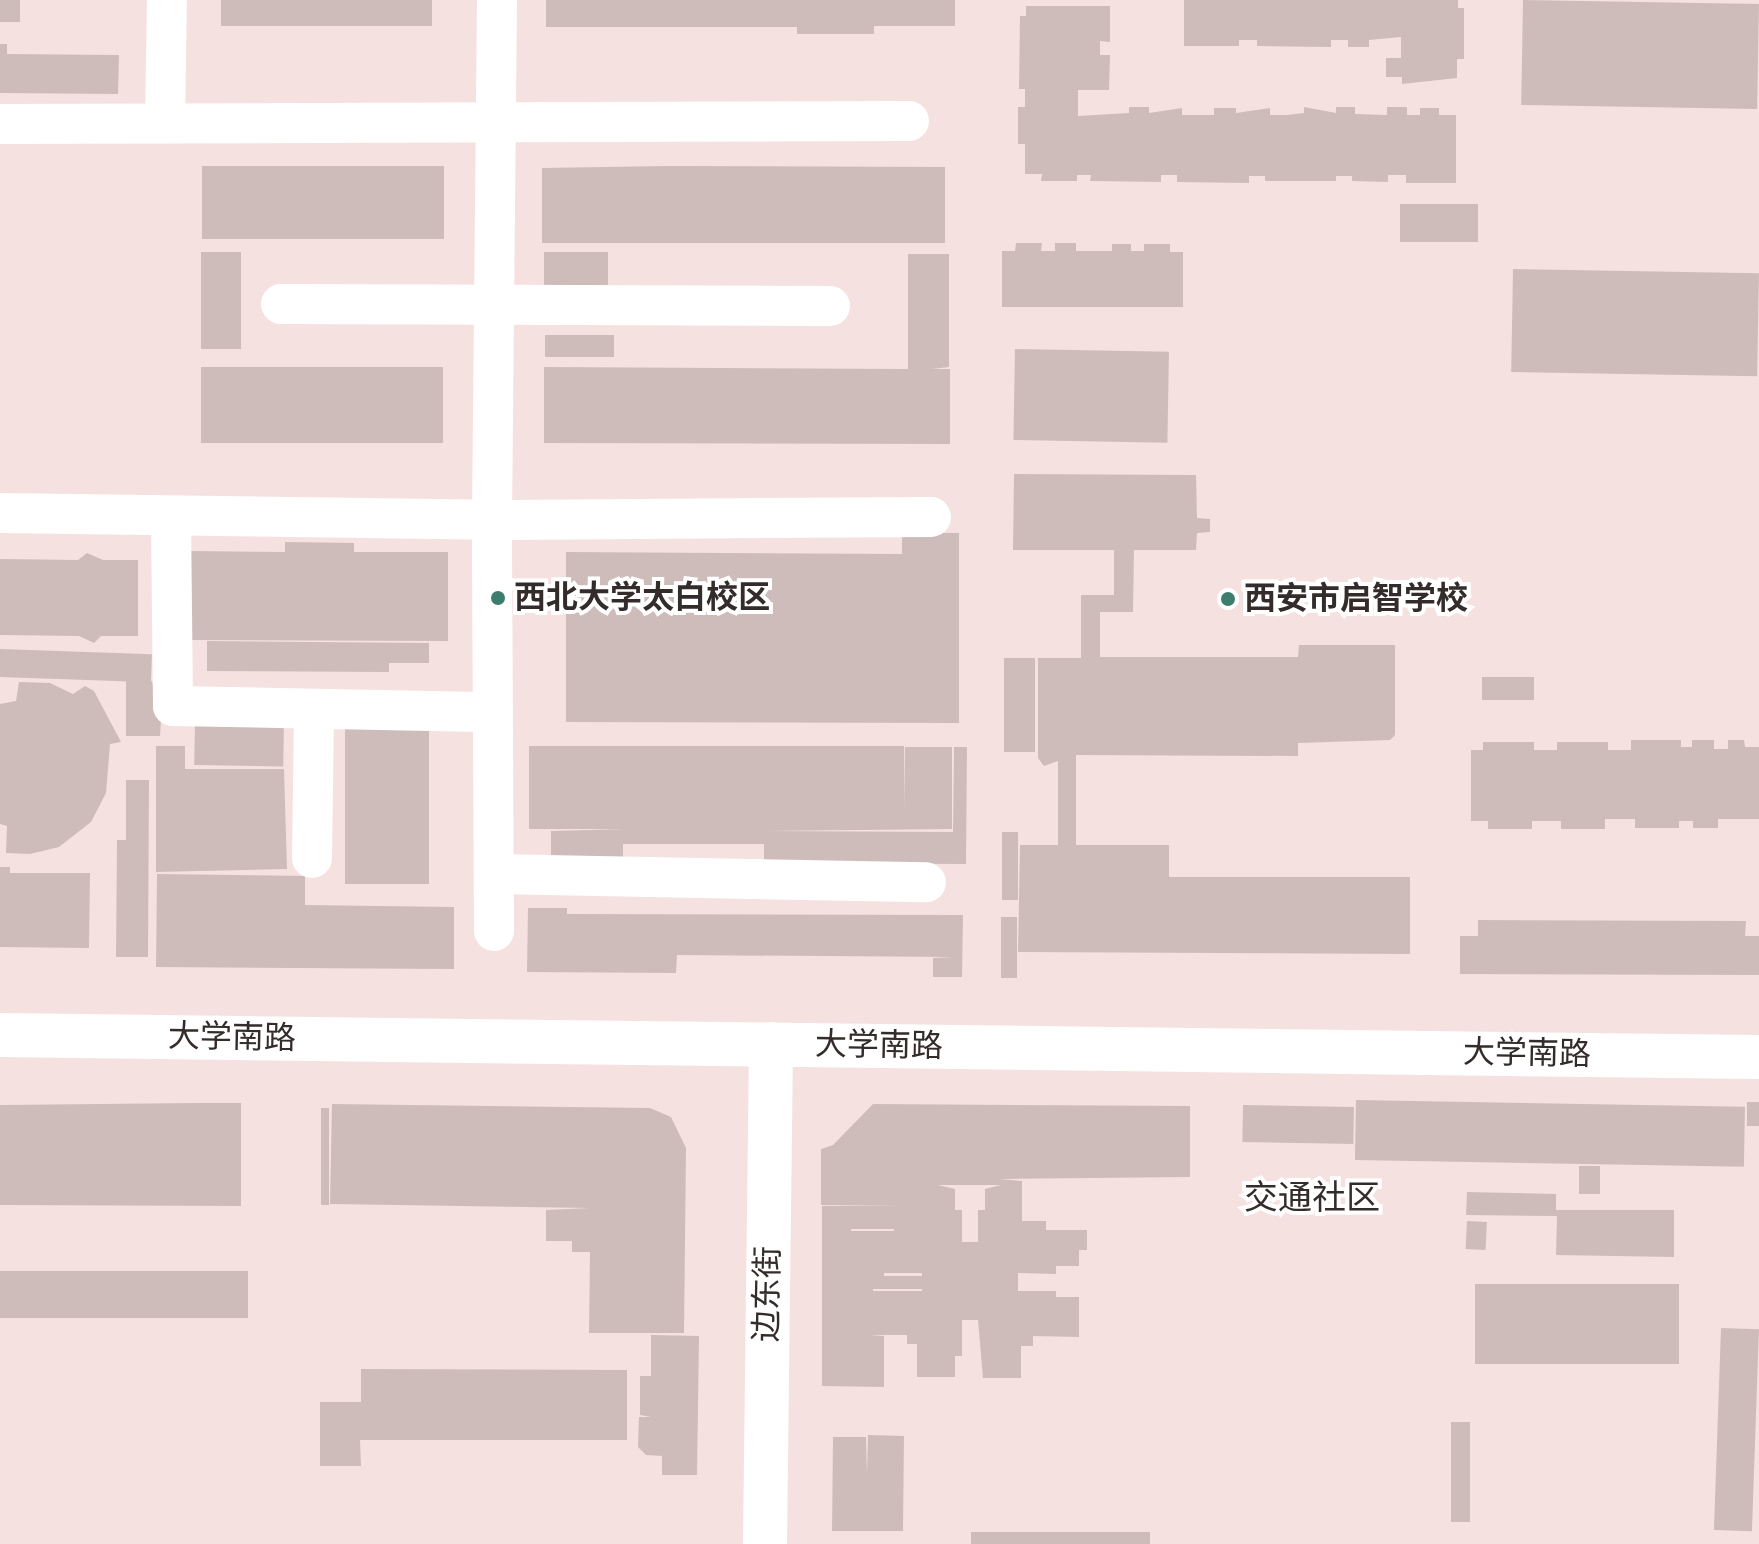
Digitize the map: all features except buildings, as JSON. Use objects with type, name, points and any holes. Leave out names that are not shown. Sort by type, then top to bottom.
[{"type":"street","points":[[165,123],[167,0]]},
{"type":"street","points":[[494,931],[492,520],[497,0]]},
{"type":"street","points":[[0,124],[909,121]]},
{"type":"street","points":[[281,304],[830,306]]},
{"type":"street","points":[[0,513],[492,520],[931,517]]},
{"type":"street","points":[[171,516],[173,706],[493,712]]},
{"type":"street","points":[[312,858],[314,709]]},
{"type":"street","points":[[494,874],[926,882]]},
{"type":"street","name":"大学南路","points":[[0,1035],[1759,1057]]},
{"type":"street","name":"边东街","points":[[765,1544],[771,1044]]},
{"type":"place","name":"西北大学太白校区","points":[[498,598]]},
{"type":"place","name":"西安市启智学校","points":[[1228,599]]},
{"type":"district","name":"交通社区","points":[[1312,1200]]}]
